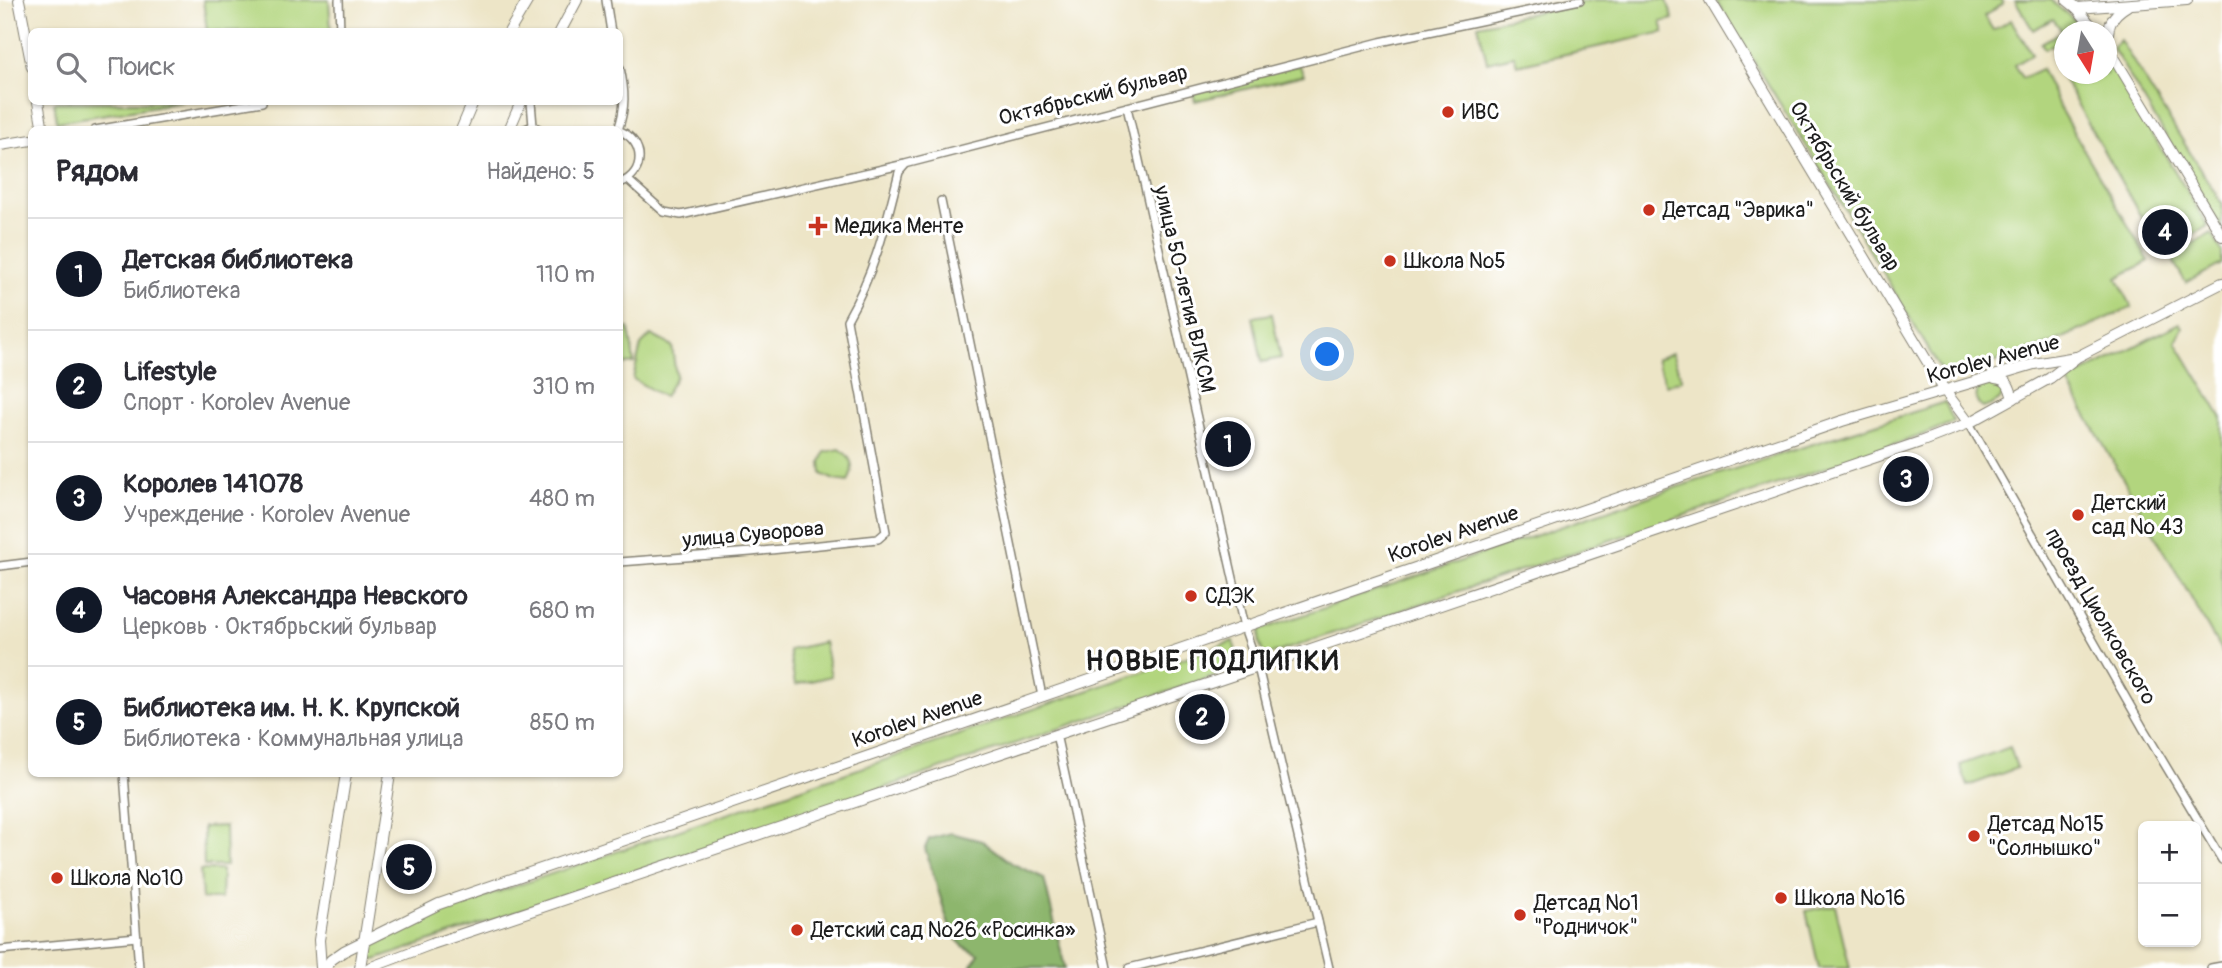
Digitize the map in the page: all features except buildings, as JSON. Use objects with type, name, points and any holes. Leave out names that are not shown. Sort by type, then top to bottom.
[{"type":"main road","points":[[19,0],[28,46]]},
{"type":"main road","points":[[511,28],[528,0]]},
{"type":"main road","points":[[562,28],[577,0]]},
{"type":"main road","name":"Октябрьский бульвар","points":[[1710,0],[1945,391]]},
{"type":"main road","points":[[2067,0],[2087,21]]},
{"type":"main road","points":[[2077,8],[2187,0]]},
{"type":"main road","points":[[2112,21],[2115,14],[2134,4]]},
{"type":"main road","points":[[2117,62],[2222,236]]},
{"type":"main road","points":[[39,105],[42,126]]},
{"type":"main road","points":[[463,126],[472,105]]},
{"type":"main road","points":[[511,126],[521,105]]},
{"type":"main road","points":[[0,145],[28,141]]},
{"type":"main road","points":[[2079,356],[2222,283]]},
{"type":"main road","name":"Korolev Avenue","points":[[324,968],[337,955],[439,904],[1778,443],[2034,364],[2079,356]]},
{"type":"main road","name":"Korolev Avenue","points":[[369,968],[432,944],[1689,522],[1969,423],[2050,378],[2079,356]]},
{"type":"main road","points":[[1994,378],[2005,380],[2013,399]]},
{"type":"main road","name":"проезд Циолковского","points":[[1945,391],[1969,423]]},
{"type":"main road","points":[[324,968],[319,940],[346,777]]},
{"type":"main road","points":[[360,968],[390,777]]},
{"type":"street","points":[[339,0],[340,28]]},
{"type":"street","points":[[606,0],[610,28]]},
{"type":"street","name":"Октябрьский бульвар","points":[[628,180],[663,212],[681,215],[905,164],[1380,42],[1580,0]]},
{"type":"street","points":[[620,126],[625,110],[623,83]]},
{"type":"street","points":[[119,126],[244,105]]},
{"type":"street","points":[[531,105],[533,125]]},
{"type":"street","name":"улица 50-летия ВЛКСМ","points":[[1126,107],[1244,627],[1258,667],[1329,968]]},
{"type":"street","points":[[623,133],[635,141],[639,150],[639,163],[628,180],[623,182]]},
{"type":"street","name":"улица Суворова","points":[[623,562],[844,543],[878,539],[886,532],[846,320],[864,290],[879,252],[898,172],[905,164]]},
{"type":"street","points":[[941,201],[1042,696]]},
{"type":"street","name":"проезд Циолковского","points":[[1969,423],[2222,860]]},
{"type":"street","points":[[0,566],[28,562]]},
{"type":"street","points":[[1056,734],[1075,830],[1108,968]]},
{"type":"street","points":[[124,777],[139,968]]},
{"type":"street","points":[[1129,968],[1318,922]]},
{"type":"street","points":[[0,950],[136,937]]},
{"type":"street","points":[[2211,968],[2222,966]]},
{"type":"green space","points":[[203,0],[329,0],[331,28],[207,28]]},
{"type":"green space","points":[[1592,0],[1667,0],[1673,19],[1661,22],[1664,32],[1517,65],[1514,56],[1487,62],[1478,25]]},
{"type":"green space","points":[[1716,0],[2001,0],[2003,4],[1984,16],[1993,30],[2011,20],[2032,54],[2014,65],[2022,78],[2041,69],[2063,114],[2149,261],[2117,278],[2132,307],[2054,342],[1946,379]]},
{"type":"green space","points":[[2015,0],[2050,0],[2076,21],[2053,19],[2033,30]]},
{"type":"green space","points":[[2054,36],[2054,44],[2045,49],[2041,43]]},
{"type":"green space","points":[[2120,40],[2222,204],[2222,229],[2117,55],[2117,43]]},
{"type":"green space","points":[[1299,65],[1304,75],[1195,101],[1193,92]]},
{"type":"green space","points":[[2117,76],[2208,226],[2189,237],[2171,208],[2145,224],[2066,84],[2117,84]]},
{"type":"green space","points":[[54,105],[163,105],[57,122]]},
{"type":"green space","points":[[2212,233],[2222,252],[2222,264],[2186,283],[2171,257]]},
{"type":"green space","points":[[1272,314],[1281,358],[1262,362],[1253,317]]},
{"type":"green space","points":[[2180,323],[2183,327],[2176,342],[2222,418],[2222,652],[2067,381]]},
{"type":"green space","points":[[629,328],[634,363],[623,365],[623,329]]},
{"type":"green space","points":[[651,335],[672,346],[676,376],[664,397],[633,379],[641,345]]},
{"type":"green space","points":[[1672,353],[1682,380],[1666,385],[1656,359]]},
{"type":"green space","points":[[1998,382],[2005,386],[2004,395],[1983,408],[1977,399],[1979,388]]},
{"type":"green space","points":[[1945,402],[1954,422],[1917,437],[1266,656],[1260,647],[1260,630],[1662,492]]},
{"type":"green space","points":[[840,449],[852,464],[848,482],[834,480],[822,474],[821,462],[825,452]]},
{"type":"green space","points":[[1233,641],[1241,667],[375,960],[368,960],[370,946],[434,914]]},
{"type":"green space","points":[[824,642],[831,676],[795,685],[789,650]]},
{"type":"green space","points":[[2010,747],[2017,768],[1968,786],[1960,765]]},
{"type":"green space","points":[[225,826],[226,866],[204,866],[203,827]]},
{"type":"green space","points":[[951,833],[982,841],[1013,864],[1044,878],[1065,968],[970,968],[979,954],[963,946],[952,935],[925,848],[929,839]]},
{"type":"green space","points":[[200,870],[222,870],[221,899],[202,899]]},
{"type":"green space","points":[[1835,905],[1850,968],[1819,968],[1806,911]]},
{"type":"place","name":"ИВС","points":[[1448,112]]},
{"type":"place","name":"Детсад \"Эврика\"","points":[[1649,210]]},
{"type":"place","name":"Медика Менте","points":[[818,226]]},
{"type":"place","name":"Часовня Александра Невского","points":[[2165,232]]},
{"type":"place","name":"Школа №5","points":[[1390,261]]},
{"type":"place","name":"Детская библиотека","points":[[1228,444]]},
{"type":"place","name":"Королев 141078","points":[[1906,479]]},
{"type":"place","name":"Детский сад № 43","points":[[2078,515]]},
{"type":"place","name":"СДЭК","points":[[1191,596]]},
{"type":"place","name":"Lifestyle","points":[[1202,717]]},
{"type":"place","name":"Детсад №15 \"Солнышко\"","points":[[1974,836]]},
{"type":"place","name":"Библиотека им. Н. К. Крупской","points":[[409,867]]},
{"type":"place","name":"Школа №10","points":[[57,878]]},
{"type":"place","name":"Школа №16","points":[[1781,898]]},
{"type":"place","name":"Детсад №1 \"Родничок\"","points":[[1520,915]]},
{"type":"place","name":"Детский сад №26 «Росинка»","points":[[797,930]]},
{"type":"district","name":"НОВЫЕ ПОДЛИПКИ","points":[[1213,660]]}]
